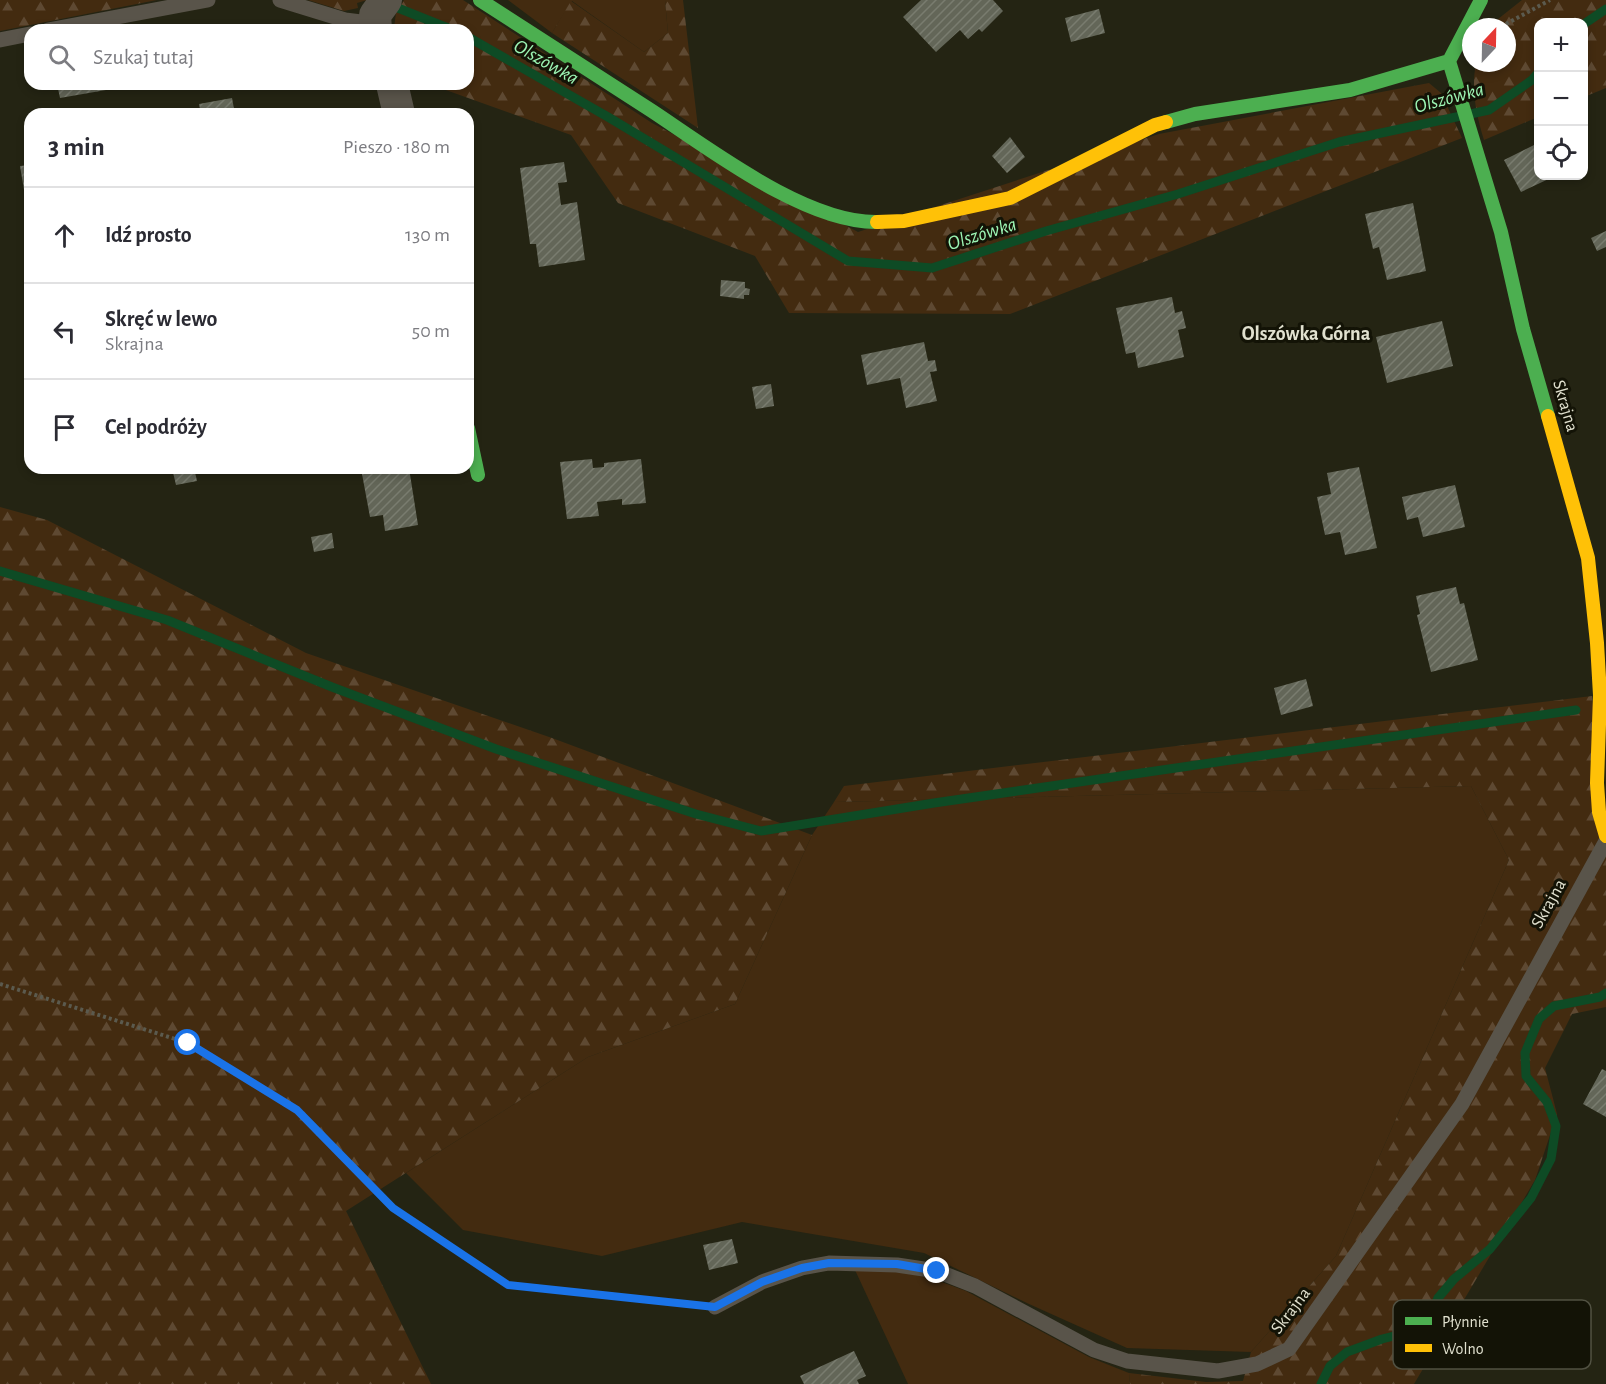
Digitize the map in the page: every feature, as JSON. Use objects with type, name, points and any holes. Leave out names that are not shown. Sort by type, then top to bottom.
[{"type":"street","points":[[480,0],[747,174],[801,204],[860,222],[903,221],[1010,198],[1155,125],[1195,114],[1350,90],[1449,61],[1481,0]]},
{"type":"street","name":"Skrajna","points":[[1449,61],[1501,232],[1523,329],[1588,558],[1600,695],[1597,783],[1599,812],[1606,836]]},
{"type":"street","points":[[393,90],[398,108]]},
{"type":"street","points":[[474,456],[478,475]]},
{"type":"lane","points":[[80,24],[208,0]]},
{"type":"lane","points":[[280,0],[345,20],[361,22],[379,15]]},
{"type":"lane","points":[[0,40],[24,35]]},
{"type":"lane","name":"Skrajna","points":[[715,1307],[762,1282],[802,1268],[829,1263],[897,1264],[937,1271],[975,1286],[1094,1350],[1126,1361],[1218,1371],[1257,1364],[1289,1349],[1462,1104],[1606,841]]},
{"type":"path","points":[[1516,18],[1550,0]]},
{"type":"path","points":[[0,984],[188,1043],[297,1110],[393,1208],[508,1285],[715,1307]]},
{"type":"green space","points":[[0,0],[157,0],[35,24],[24,24],[24,26],[0,31]]},
{"type":"green space","points":[[308,0],[367,0],[357,3],[358,8],[344,11]]},
{"type":"green space","points":[[404,0],[463,0],[652,123],[858,232],[1159,134],[1429,83],[1441,93],[1462,138],[1010,314],[789,313],[755,256],[618,203],[571,135],[446,90],[474,90],[474,24],[395,24],[396,13]]},
{"type":"green space","points":[[508,0],[665,0],[668,33],[644,52],[572,1],[552,33]]},
{"type":"green space","points":[[665,0],[683,0],[698,128],[552,33],[571,1],[644,52],[668,33]]},
{"type":"green space","points":[[1522,0],[1606,0],[1606,88],[1588,95],[1588,18],[1534,18],[1534,119],[1484,140],[1475,102],[1475,72],[1516,72],[1516,18],[1499,18]]},
{"type":"green space","points":[[0,507],[47,520],[306,653],[552,738],[812,835],[735,1004],[588,1057],[346,1211],[431,1384],[0,1384]]},
{"type":"green space","points":[[1592,696],[1606,847],[1606,1007],[1572,1014],[1545,1068],[1557,1114],[1535,1180],[1464,1300],[1393,1300],[1393,1369],[1423,1369],[1414,1384],[1130,1384],[1129,1373],[1206,1382],[1243,1381],[1251,1352],[1336,1256],[1509,860],[1471,786],[834,802],[844,786]]},
{"type":"green space","points":[[1471,786],[1509,860],[1336,1256],[1251,1352],[1127,1348],[924,1253],[742,1222],[602,1256],[463,1230],[406,1173],[588,1057],[735,1004],[812,835],[834,802]]},
{"type":"green space","points":[[855,1270],[891,1271],[928,1277],[966,1291],[1089,1357],[1129,1373],[1130,1384],[908,1384]]},
{"type":"building","points":[[921,0],[993,0],[1003,11],[982,32],[979,29],[968,39],[960,30],[936,52],[903,17]]},
{"type":"building","points":[[1099,9],[1105,33],[1071,42],[1065,18]]},
{"type":"building","points":[[58,90],[106,90],[60,98]]},
{"type":"building","points":[[232,98],[234,108],[200,108],[199,104]]},
{"type":"building","points":[[1010,137],[1025,157],[1007,173],[992,156]]},
{"type":"building","points":[[1534,145],[1534,180],[1546,180],[1521,192],[1504,160]]},
{"type":"building","points":[[564,162],[567,182],[558,183],[561,205],[577,202],[585,260],[539,267],[536,244],[530,244],[520,168]]},
{"type":"building","points":[[20,166],[24,166],[24,190]]},
{"type":"building","points":[[1413,203],[1426,271],[1387,280],[1379,247],[1373,249],[1365,214]]},
{"type":"building","points":[[1606,231],[1606,247],[1597,251],[1591,238]]},
{"type":"building","points":[[721,280],[745,282],[745,288],[750,289],[749,295],[744,295],[744,299],[720,296]]},
{"type":"building","points":[[1172,297],[1175,313],[1182,311],[1186,328],[1178,330],[1184,357],[1138,368],[1135,352],[1126,354],[1116,308]]},
{"type":"building","points":[[1442,321],[1453,366],[1387,383],[1376,337]]},
{"type":"building","points":[[924,342],[928,361],[935,360],[937,371],[930,372],[937,401],[906,408],[900,378],[867,385],[861,355]]},
{"type":"building","points":[[771,384],[774,406],[756,409],[752,387]]},
{"type":"building","points":[[592,459],[593,468],[604,467],[604,463],[641,459],[646,503],[622,505],[622,499],[597,502],[599,516],[567,519],[560,462]]},
{"type":"building","points":[[1359,467],[1377,548],[1345,555],[1340,532],[1325,535],[1317,497],[1331,494],[1327,473]]},
{"type":"building","points":[[173,474],[195,474],[197,481],[176,485]]},
{"type":"building","points":[[362,474],[410,474],[418,525],[385,531],[383,515],[370,517]]},
{"type":"building","points":[[1455,485],[1465,527],[1423,537],[1418,517],[1407,520],[1402,497]]},
{"type":"building","points":[[332,533],[334,548],[314,552],[311,537]]},
{"type":"building","points":[[1456,587],[1460,604],[1464,603],[1478,660],[1431,672],[1417,615],[1420,614],[1416,596]]},
{"type":"building","points":[[1306,679],[1313,706],[1281,715],[1274,688]]},
{"type":"building","points":[[1602,1069],[1606,1071],[1606,1117],[1583,1104]]},
{"type":"building","points":[[732,1239],[738,1263],[709,1270],[703,1245]]},
{"type":"building","points":[[854,1351],[866,1376],[857,1380],[859,1384],[804,1384],[800,1376]]},
{"type":"waterway","name":"Olszówka","points":[[388,4],[438,24]]},
{"type":"waterway","name":"Olszówka","points":[[1588,21],[1606,9]]},
{"type":"waterway","name":"Olszówka","points":[[474,40],[608,117],[848,261],[932,268],[1046,231],[1178,194],[1339,142],[1489,110],[1534,78]]},
{"type":"waterway","points":[[0,571],[167,620],[332,687],[496,749],[696,814],[761,831],[934,803],[1576,710]]},
{"type":"waterway","points":[[1437,1300],[1454,1279],[1490,1249],[1531,1198],[1551,1159],[1556,1126],[1547,1102],[1526,1076],[1525,1053],[1539,1019],[1554,1006],[1600,997],[1606,993]]},
{"type":"waterway","points":[[1321,1384],[1330,1366],[1347,1352],[1393,1336]]},
{"type":"traffic: fast","points":[[480,0],[760,182],[820,211],[849,219],[877,222]]},
{"type":"traffic: fast","points":[[1481,0],[1449,61],[1501,232],[1523,329],[1548,416]]},
{"type":"traffic: fast","points":[[1166,122],[1195,114],[1350,90],[1449,61]]},
{"type":"traffic: fast","points":[[474,456],[478,475]]},
{"type":"traffic: slow","points":[[877,222],[904,221],[1010,198],[1155,125],[1166,122]]},
{"type":"traffic: slow","points":[[1548,416],[1588,558],[1600,695],[1597,783],[1599,812],[1606,836]]},
{"type":"district","name":"Olszówka Górna","points":[[1306,334]]},
{"type":"route","points":[[188,1043],[297,1110],[393,1208],[508,1285],[715,1307],[762,1282],[802,1268],[829,1263],[897,1264],[937,1271]]}]
